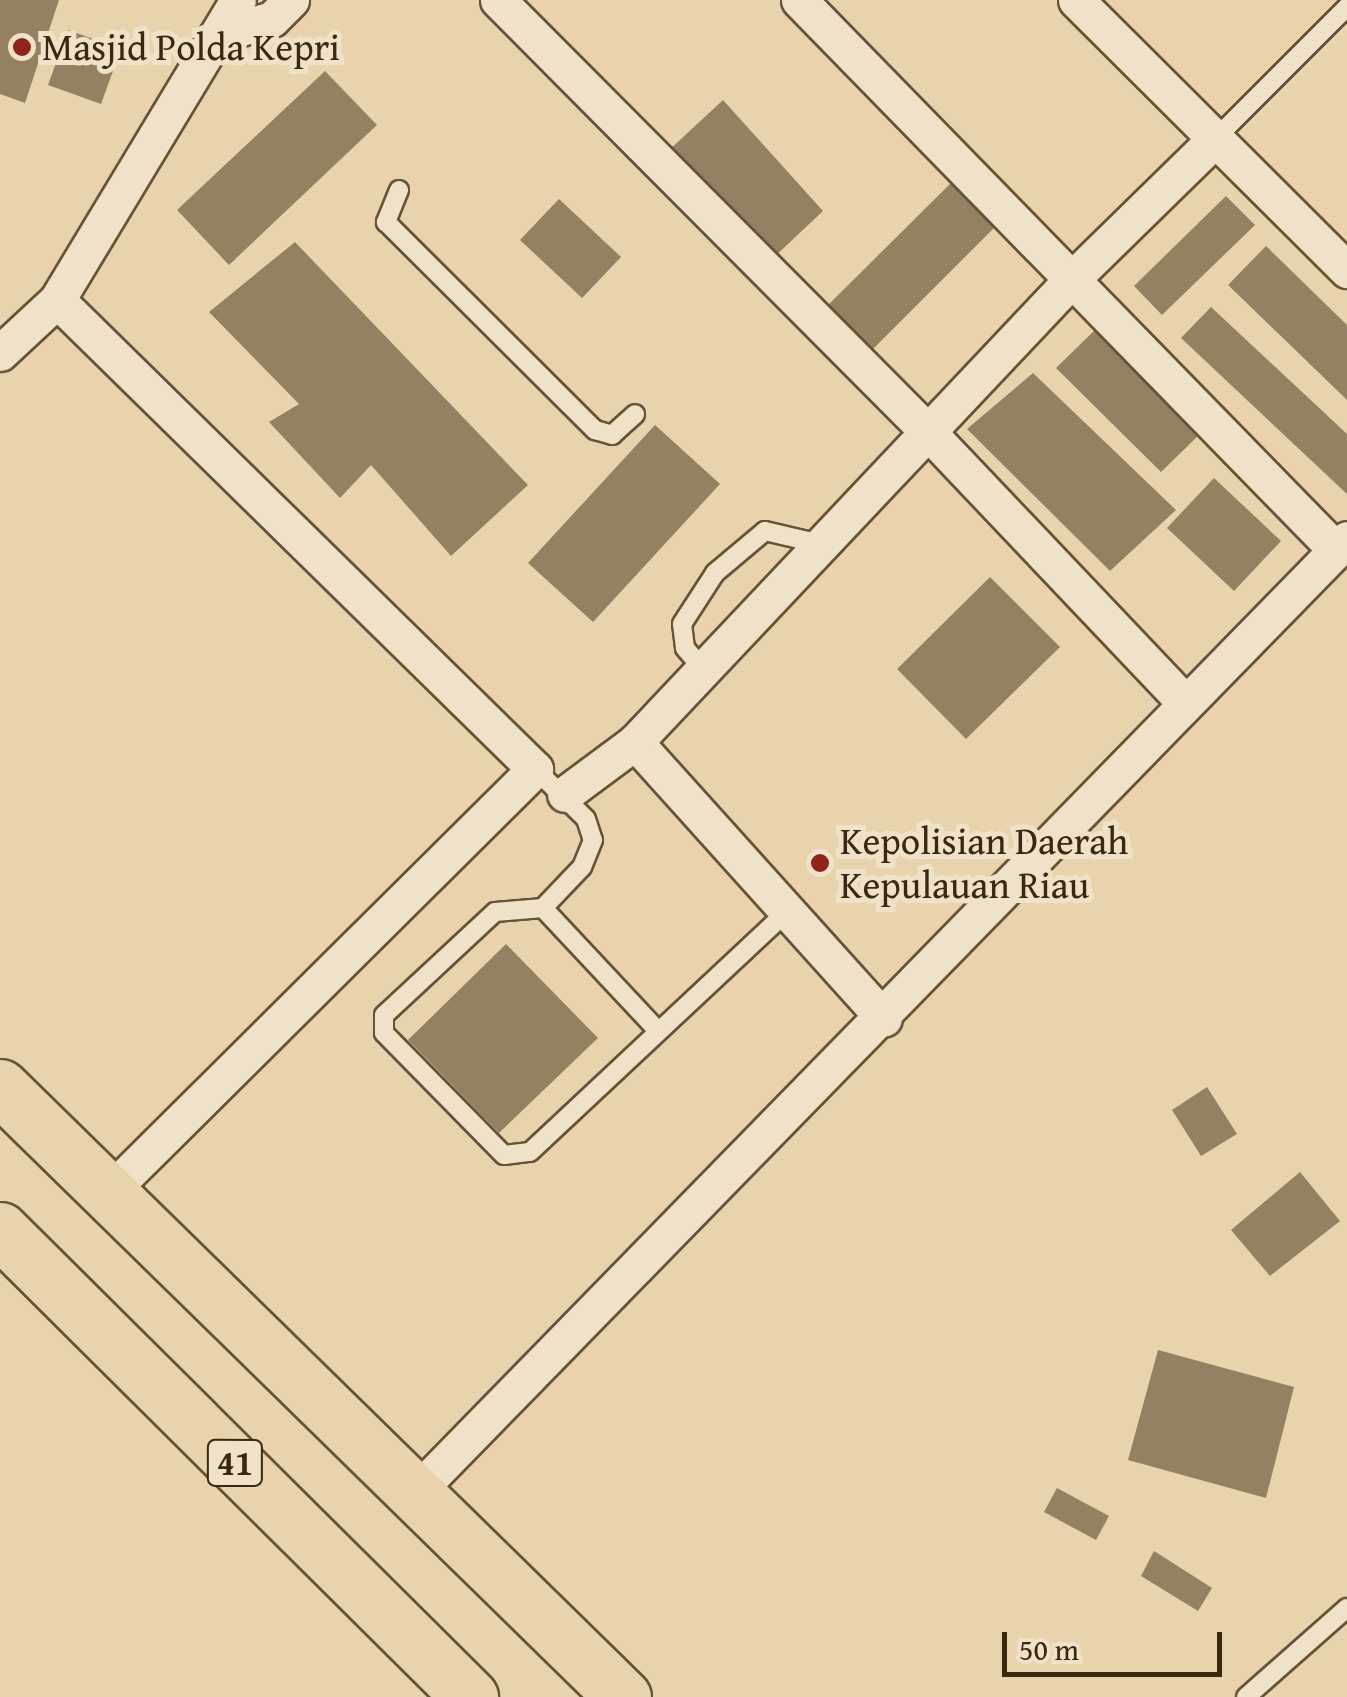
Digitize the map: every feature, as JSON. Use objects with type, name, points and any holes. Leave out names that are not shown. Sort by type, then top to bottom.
[{"type":"highway","points":[[0,1087],[418,1490],[622,1697]]},
{"type":"highway","name":"41","points":[[0,1230],[470,1697]]},
{"type":"street","points":[[0,354],[56,300],[224,33],[238,0]]},
{"type":"street","points":[[498,0],[930,434],[1184,702]]},
{"type":"street","points":[[418,1490],[884,1019],[1184,702],[1341,544],[1070,280],[799,0]]},
{"type":"street","points":[[1076,0],[1347,270]]},
{"type":"street","points":[[224,33],[271,6]]},
{"type":"street","points":[[565,794],[635,742],[820,544],[930,434],[1070,280],[1216,139]]},
{"type":"street","points":[[56,300],[535,769],[107,1194]]},
{"type":"street","points":[[635,742],[790,908],[884,1019]]},
{"type":"lane","points":[[1216,139],[1346,9]]},
{"type":"lane","points":[[399,190],[386,222],[595,430],[612,436],[635,414]]},
{"type":"lane","points":[[704,670],[684,648],[682,624],[715,573],[766,531],[820,544]]},
{"type":"lane","points":[[535,769],[579,806],[592,840],[582,868],[543,908],[494,912],[391,1006],[384,1033],[504,1155],[516,1157],[530,1152],[790,908]]},
{"type":"lane","points":[[543,908],[658,1031]]},
{"type":"lane","points":[[1246,1697],[1347,1608]]},
{"type":"building","name":"Masjid Polda Kepri","points":[[0,0],[59,0],[25,103],[0,94]]},
{"type":"building","points":[[68,30],[121,49],[101,104],[48,85]]},
{"type":"building","points":[[325,71],[377,125],[229,265],[177,210]]},
{"type":"building","points":[[723,100],[823,211],[772,259],[667,152]]},
{"type":"building","points":[[952,182],[995,227],[862,360],[819,314]]},
{"type":"building","points":[[1226,196],[1255,225],[1162,315],[1134,286]]},
{"type":"building","points":[[559,199],[621,257],[582,298],[520,240]]},
{"type":"building","points":[[295,242],[528,485],[451,556],[371,465],[340,498],[269,422],[299,404],[209,312]]},
{"type":"building","points":[[1266,246],[1347,325],[1347,400],[1228,285]]},
{"type":"building","points":[[1211,307],[1347,434],[1347,494],[1181,338]]},
{"type":"building","points":[[1096,329],[1201,433],[1161,472],[1056,368]]},
{"type":"building","points":[[1033,373],[1176,510],[1110,571],[967,429]]},
{"type":"building","points":[[655,425],[720,484],[593,622],[528,563]]},
{"type":"building","points":[[1214,478],[1281,541],[1234,591],[1167,528]]},
{"type":"building","points":[[990,577],[1060,647],[966,739],[897,669]]},
{"type":"building","points":[[506,944],[598,1038],[499,1133],[408,1040]]},
{"type":"building","points":[[1207,1087],[1237,1134],[1201,1156],[1172,1110]]},
{"type":"building","points":[[1300,1172],[1340,1221],[1270,1276],[1231,1230]]},
{"type":"building","points":[[1158,1350],[1294,1387],[1266,1498],[1128,1460]]},
{"type":"building","points":[[1057,1488],[1109,1516],[1096,1540],[1044,1512]]},
{"type":"building","points":[[1154,1551],[1212,1588],[1198,1611],[1141,1576]]},
{"type":"place","name":"Masjid Polda Kepri","points":[[22,47]]},
{"type":"place","name":"Kepolisian Daerah Kepulauan Riau","points":[[820,863]]}]
